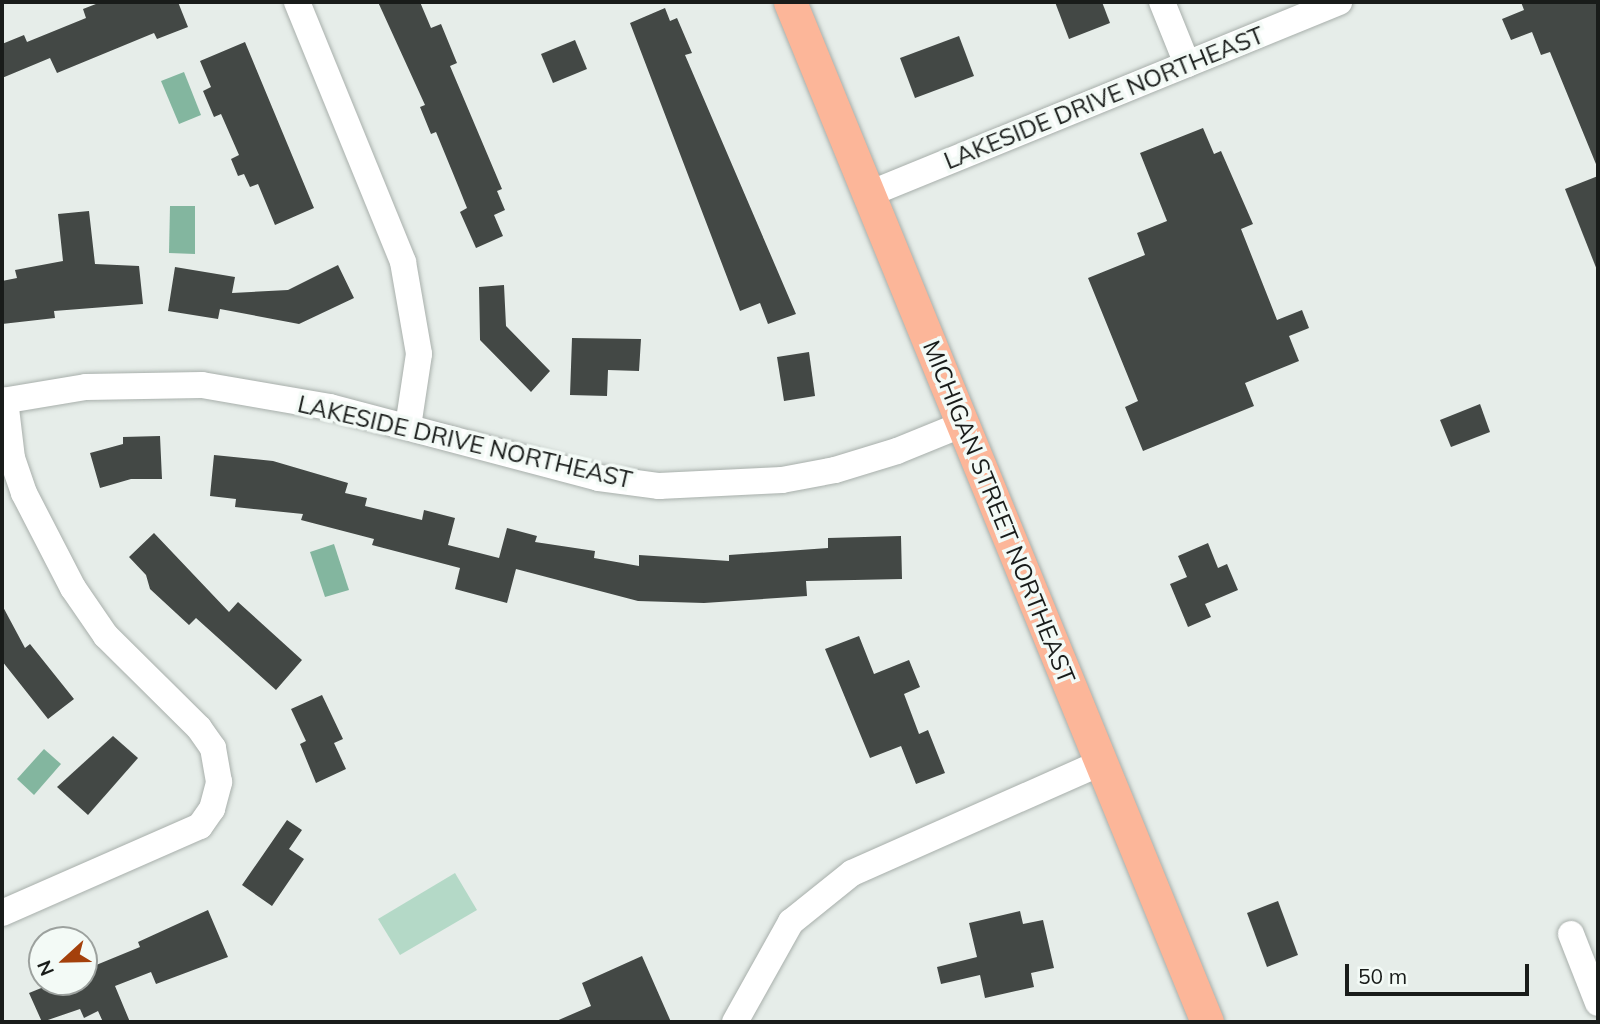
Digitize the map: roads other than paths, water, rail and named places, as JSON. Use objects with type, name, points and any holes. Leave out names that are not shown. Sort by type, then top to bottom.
[{"type":"main road","name":"MICHIGAN STREET NORTHEAST","points":[[790,2],[1103,762],[1207,1022]]},
{"type":"street","points":[[297,2],[403,262],[419,354],[408,427]]},
{"type":"street","points":[[1162,2],[1187,64]]},
{"type":"street","name":"LAKESIDE DRIVE NORTHEAST","points":[[869,194],[1339,2]]},
{"type":"street","name":"LAKESIDE DRIVE NORTHEAST","points":[[4,400],[110,385],[202,384],[330,407],[599,478],[659,486],[782,480],[822,472],[897,451],[962,424]]},
{"type":"street","points":[[2,913],[200,826],[212,809],[219,782],[213,748],[199,728],[106,636],[43,534],[12,458],[4,400]]},
{"type":"street","points":[[734,1022],[791,922],[852,873],[1103,762]]},
{"type":"street","points":[[1571,934],[1598,1003]]}]
